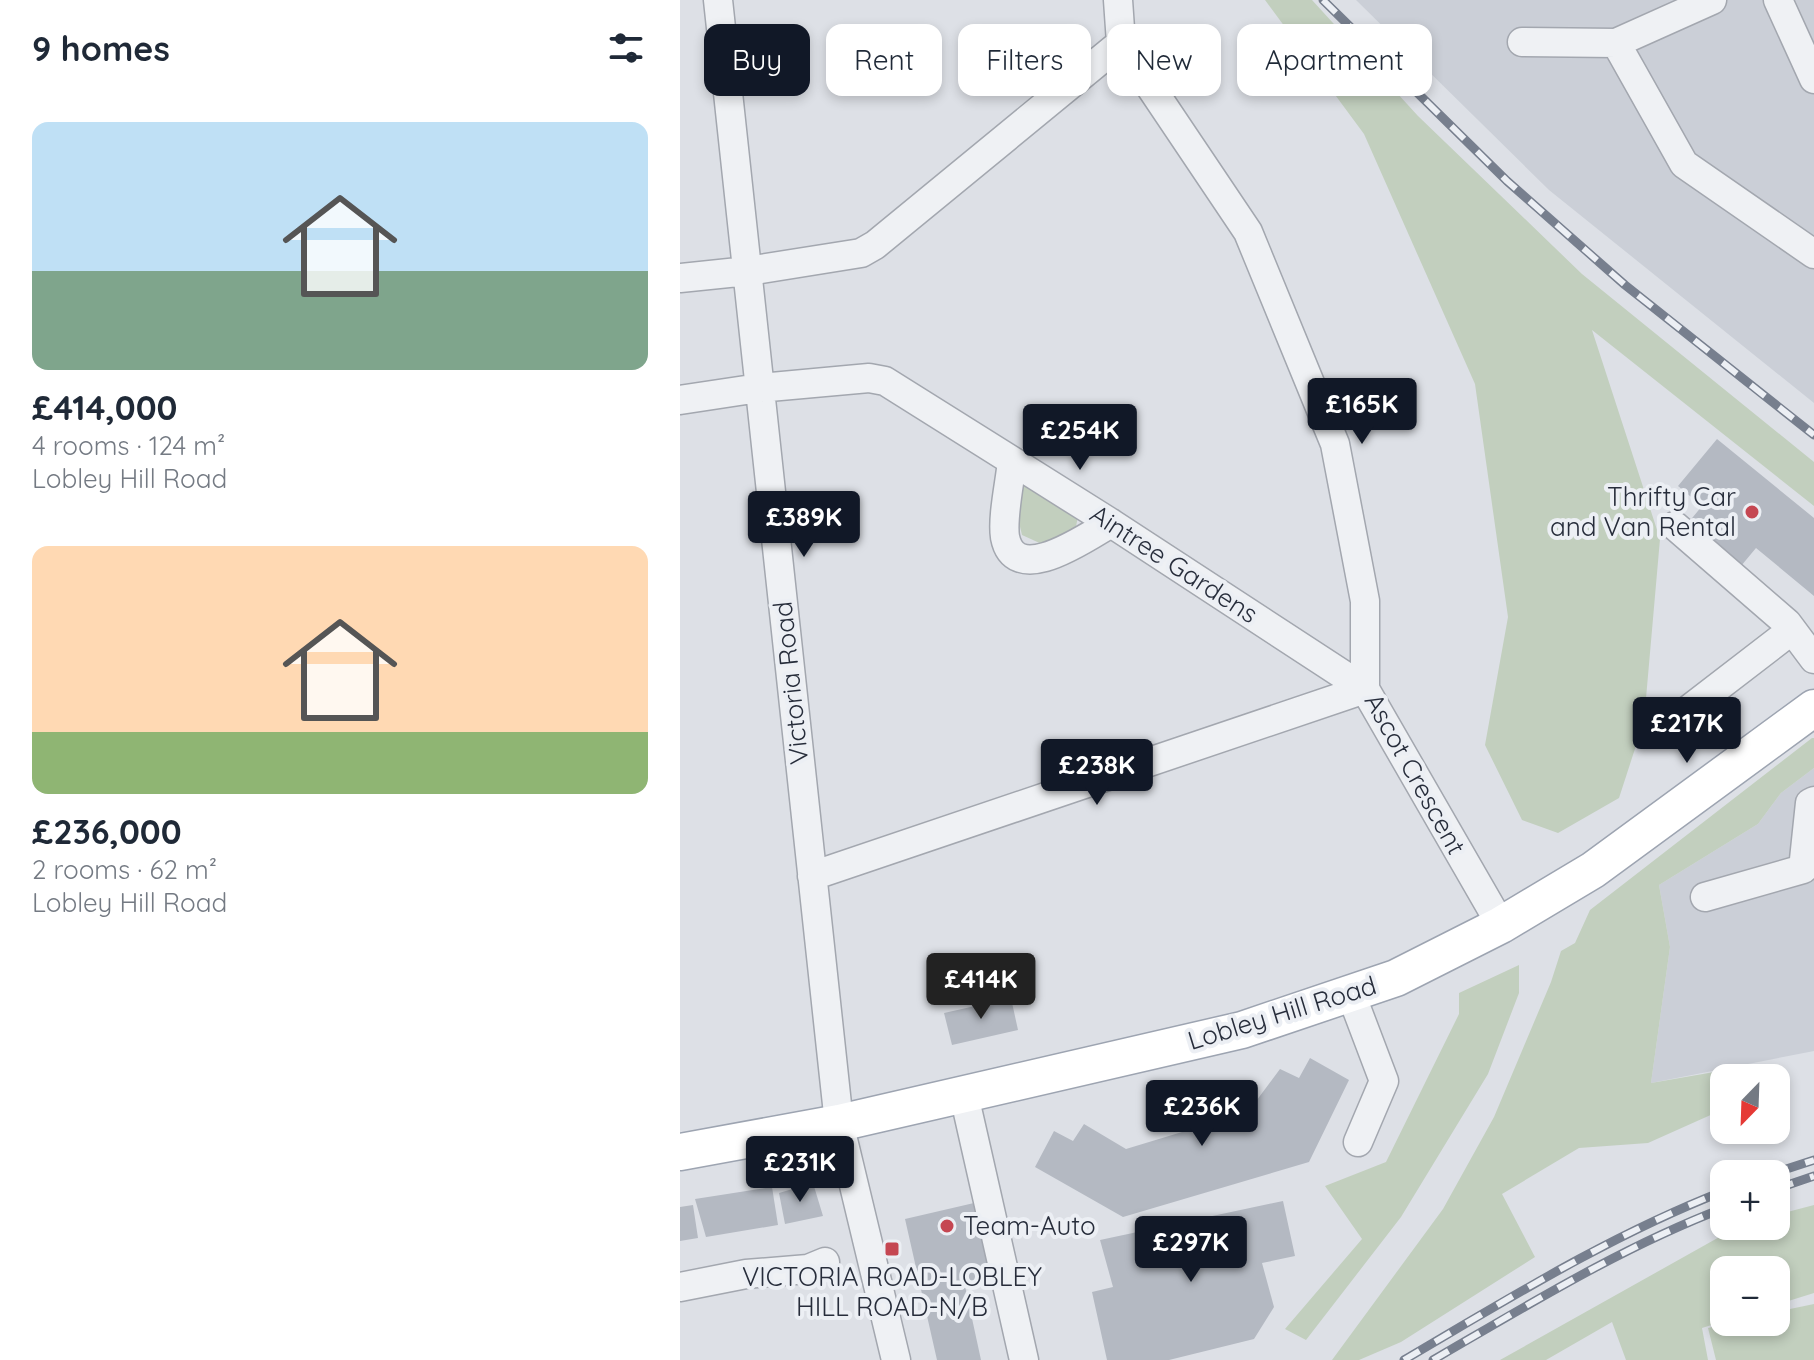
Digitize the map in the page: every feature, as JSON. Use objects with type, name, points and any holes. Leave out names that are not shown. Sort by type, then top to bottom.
[{"type":"main road","name":"Lobley Hill Road","points":[[680,1152],[839,1123],[1242,1030],[1396,978],[1501,925],[1621,851],[1814,708]]},
{"type":"street","name":"Victoria Road","points":[[718,0],[839,1123],[896,1360]]},
{"type":"street","name":"Ascot Crescent","points":[[1118,0],[1120,24]]},
{"type":"street","points":[[1522,42],[1616,43],[1712,0]]},
{"type":"street","points":[[1778,0],[1814,79]]},
{"type":"street","points":[[1616,43],[1684,164],[1814,254]]},
{"type":"street","points":[[680,278],[844,258],[861,253],[875,245],[1107,54]]},
{"type":"street","name":"Ascot Crescent","points":[[1157,96],[1248,232],[1335,444],[1365,601],[1365,689],[1501,925]]},
{"type":"street","name":"Aintree Gardens","points":[[680,400],[759,388],[869,378],[885,381],[1111,523],[1365,689]]},
{"type":"street","points":[[1012,461],[1004,534],[1008,547],[1018,556],[1035,561],[1048,558],[1111,523]]},
{"type":"street","points":[[1675,526],[1792,630],[1814,659]]},
{"type":"street","points":[[1688,710],[1792,630]]},
{"type":"street","points":[[812,876],[1365,689]]},
{"type":"street","points":[[1705,897],[1803,869],[1810,803],[1814,801]]},
{"type":"street","points":[[1351,994],[1384,1081],[1358,1142]]},
{"type":"street","points":[[964,1095],[1024,1360]]},
{"type":"street","points":[[680,1287],[746,1274],[808,1269],[825,1262]]},
{"type":"shaded area","points":[[1356,0],[1814,0],[1814,403],[1549,190],[1432,75],[1432,24],[1380,24]]},
{"type":"shaded area","points":[[1814,768],[1814,1051],[1748,1064],[1710,1064],[1710,1071],[1651,1083],[1670,947],[1659,885],[1758,824],[1781,793]]},
{"type":"green space","points":[[1265,0],[1312,0],[1334,24],[1283,24]]},
{"type":"green space","points":[[1336,96],[1400,96],[1582,274],[1814,462],[1814,506],[1592,330],[1660,539],[1644,721],[1619,798],[1558,833],[1522,820],[1485,745],[1508,617],[1475,384],[1364,134]]},
{"type":"green space","points":[[1025,480],[1079,512],[1075,531],[1044,545],[1022,535],[1018,507],[1019,493]]},
{"type":"green space","points":[[1814,738],[1814,768],[1781,793],[1758,824],[1659,885],[1670,947],[1651,1083],[1710,1073],[1710,1115],[1648,1143],[1579,1148],[1502,1194],[1535,1257],[1401,1342],[1359,1360],[1332,1360],[1443,1209],[1494,1117],[1561,951],[1575,943],[1590,910]]},
{"type":"green space","points":[[1519,965],[1519,993],[1488,1074],[1401,1217],[1306,1340],[1285,1329],[1362,1239],[1325,1186],[1386,1162],[1459,1014],[1459,993]]},
{"type":"green space","points":[[1814,1205],[1814,1293],[1790,1301],[1790,1256],[1710,1256],[1710,1325],[1702,1328],[1708,1360],[1626,1360],[1612,1322],[1546,1360],[1500,1360],[1714,1240],[1790,1240],[1790,1211]]},
{"type":"green space","points":[[1814,1304],[1814,1360],[1716,1360],[1710,1336],[1790,1336],[1790,1309]]},
{"type":"building","name":"Thrifty Car and Van Rental","points":[[1717,439],[1814,518],[1814,596],[1756,548],[1741,566],[1688,523],[1702,506],[1678,486]]},
{"type":"building","points":[[1011,998],[1018,1030],[952,1045],[944,1013]]},
{"type":"building","points":[[1310,1058],[1349,1080],[1309,1162],[1123,1217],[1035,1167],[1054,1131],[1073,1141],[1084,1124],[1126,1149],[1248,1112],[1280,1069],[1299,1078]]},
{"type":"building","points":[[813,1183],[823,1216],[785,1224],[779,1193]]},
{"type":"building","points":[[772,1187],[778,1225],[706,1237],[695,1199]]},
{"type":"building","points":[[1283,1201],[1295,1256],[1262,1263],[1274,1307],[1254,1339],[1169,1360],[1107,1360],[1092,1292],[1113,1287],[1100,1240]]},
{"type":"building","points":[[974,1203],[992,1280],[965,1286],[981,1360],[937,1360],[905,1219]]},
{"type":"building","points":[[693,1205],[698,1238],[680,1241],[680,1207]]},
{"type":"railway","points":[[1323,0],[1507,181],[1625,285],[1814,435]]},
{"type":"railway","points":[[1790,1168],[1814,1160]]},
{"type":"railway","points":[[1790,1184],[1814,1176]]},
{"type":"railway","points":[[1404,1360],[1601,1248],[1710,1197]]},
{"type":"railway","points":[[1433,1360],[1612,1259],[1710,1214]]},
{"type":"place","name":"Thrifty Car and Van Rental","points":[[1752,512]]},
{"type":"place","name":"Team-Auto","points":[[947,1226]]},
{"type":"place","name":"VICTORIA ROAD-LOBLEY HILL ROAD-N/B","points":[[892,1249]]}]
